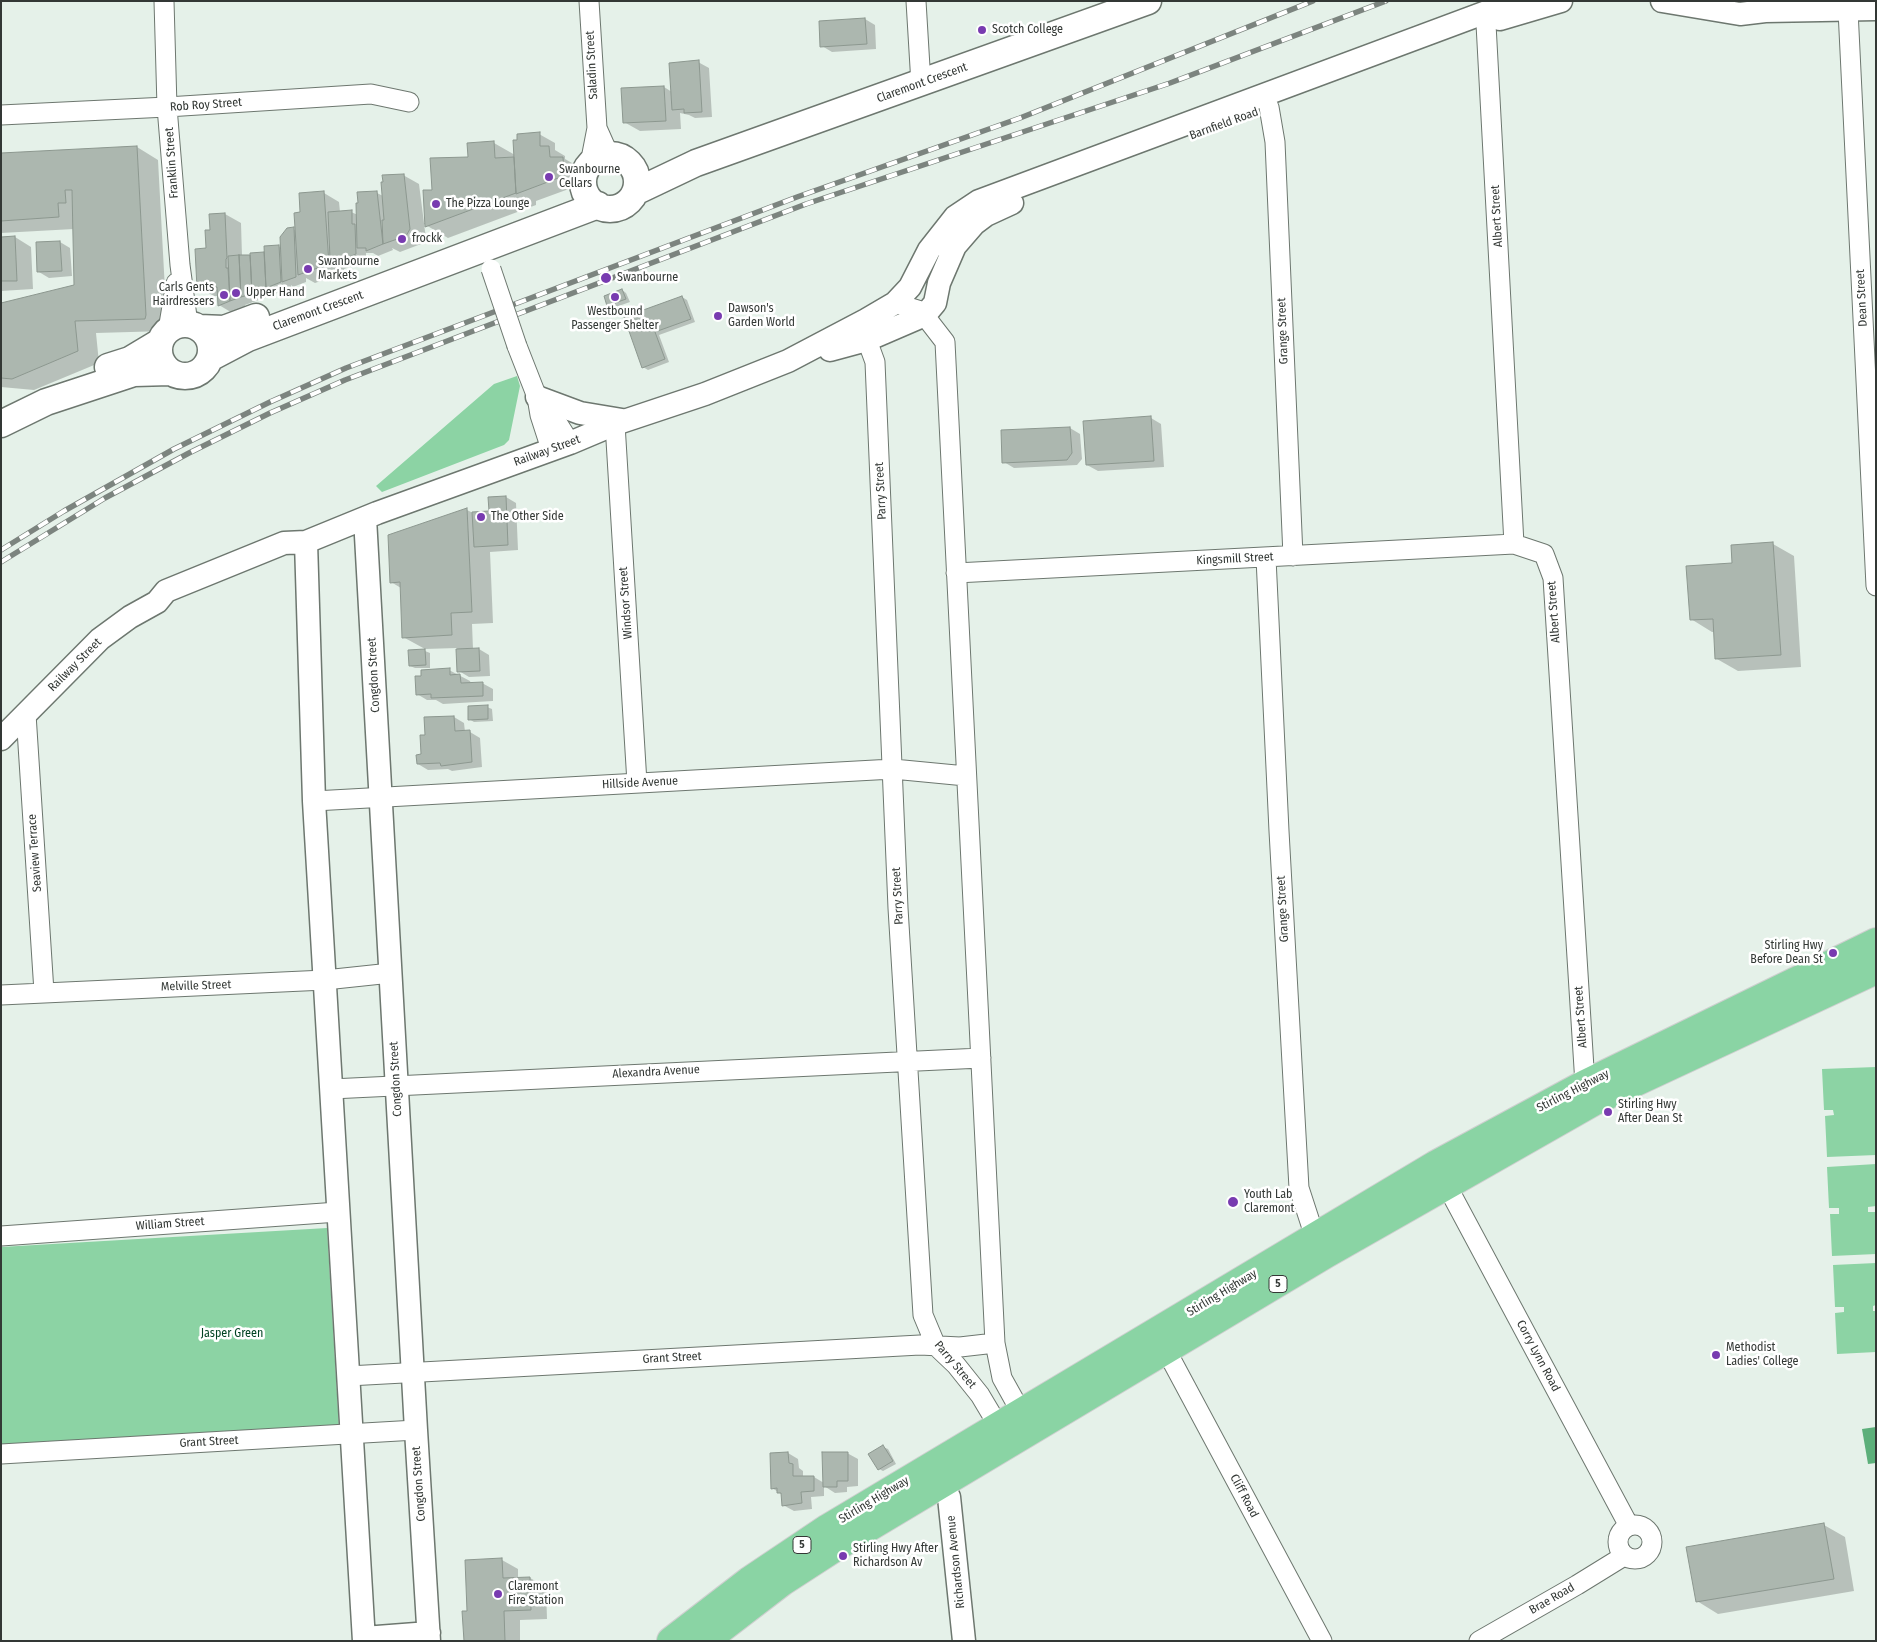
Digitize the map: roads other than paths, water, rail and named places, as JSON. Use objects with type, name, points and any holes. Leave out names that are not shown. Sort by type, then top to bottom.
[{"type":"highway","name":"Stirling Highway","points":[[705,1641],[810,1563],[942,1485],[1015,1428],[1321,1246],[1447,1186],[1590,1093],[1876,942]]},
{"type":"highway","name":"Stirling Highway","points":[[671,1641],[786,1555],[828,1528],[1015,1428],[1165,1352],[1321,1246],[1435,1165],[1590,1093],[1876,970]]},
{"type":"main road","name":"Claremont Crescent","points":[[210,358],[248,338],[485,251],[591,198],[606,208],[624,205],[631,199],[636,183],[921,84],[1148,1]]},
{"type":"main road","points":[[591,198],[584,177],[600,160],[618,156],[626,160],[632,166],[636,183]]},
{"type":"main road","name":"Claremont Crescent","points":[[179,331],[224,330],[485,251]]},
{"type":"main road","points":[[1,404],[39,387],[130,360],[179,331],[206,334],[210,341],[212,349],[207,365],[195,374],[178,376],[170,372],[160,359],[159,350],[179,331]]},
{"type":"main road","points":[[1,424],[46,402],[134,372],[170,372]]},
{"type":"street","name":"Franklin Street","points":[[164,1],[167,107],[180,265],[179,331]]},
{"type":"street","name":"Saladin Street","points":[[589,1],[600,160]]},
{"type":"street","points":[[916,1],[921,84]]},
{"type":"street","name":"Barnfield Road","points":[[895,303],[910,288],[929,250],[955,217],[979,201],[1516,1]]},
{"type":"street","name":"Barnfield Road","points":[[930,309],[955,246],[974,224],[986,215],[1020,200],[1486,24],[1561,1]]},
{"type":"street","points":[[1662,1],[1740,14],[1765,11],[1876,9]]},
{"type":"street","points":[[1737,1],[1765,11]]},
{"type":"street","name":"Dean Street","points":[[1848,10],[1876,586]]},
{"type":"street","name":"Albert Street","points":[[1486,24],[1514,544],[1544,554],[1553,578],[1590,1093]]},
{"type":"street","name":"Rob Roy Street","points":[[1,115],[372,94],[409,102]]},
{"type":"street","name":"Grange Street","points":[[1269,107],[1275,142],[1293,556]]},
{"type":"street","points":[[485,251],[517,346],[537,397],[550,411],[560,446]]},
{"type":"street","points":[[895,303],[922,311],[934,310],[945,342],[995,1343],[1015,1428]]},
{"type":"street","name":"Railway Street","points":[[867,330],[895,303]]},
{"type":"street","name":"Railway Street","points":[[1,738],[100,639],[130,617],[157,602],[175,604],[290,558],[306,542],[365,518],[560,446],[619,422],[705,394],[867,330],[905,325],[930,309]]},
{"type":"street","name":"Parry Street","points":[[867,330],[875,362],[898,908],[923,1316],[936,1346],[956,1365],[980,1395],[1015,1428]]},
{"type":"street","points":[[537,397],[586,414],[619,422]]},
{"type":"street","name":"Windsor Street","points":[[619,422],[637,783]]},
{"type":"street","name":"Congdon Street","points":[[365,518],[429,1637]]},
{"type":"street","points":[[306,542],[314,801],[364,1640],[429,1637]]},
{"type":"street","name":"Kingsmill Street","points":[[956,573],[1514,544]]},
{"type":"street","name":"Grange Street","points":[[1266,558],[1298,1188],[1321,1246]]},
{"type":"street","name":"Seaview Terrace","points":[[26,714],[44,992]]},
{"type":"street","name":"Hillside Avenue","points":[[314,801],[893,769],[966,776]]},
{"type":"street","name":"Melville Street","points":[[1,995],[325,980],[390,972]]},
{"type":"street","name":"Alexandra Avenue","points":[[331,1089],[980,1058]]},
{"type":"street","name":"Corry Lynn Road","points":[[1447,1186],[1629,1526]]},
{"type":"street","name":"William Street","points":[[1,1236],[338,1212]]},
{"type":"street","name":"Grant Street","points":[[348,1376],[920,1345],[960,1347],[995,1343]]},
{"type":"street","name":"Cliff Road","points":[[1165,1352],[1173,1363],[1322,1641]]},
{"type":"street","name":"Grant Street","points":[[1,1454],[416,1430]]},
{"type":"street","name":"Richardson Avenue","points":[[942,1485],[949,1497],[964,1641]]},
{"type":"street","points":[[1624,1556],[1619,1550],[1618,1538],[1624,1529],[1629,1526]]},
{"type":"street","name":"Brae Road","points":[[1479,1641],[1624,1556],[1630,1559],[1638,1559],[1645,1556],[1650,1551],[1652,1544],[1648,1530],[1642,1526],[1629,1526]]},
{"type":"railway","points":[[1,550],[64,511],[174,449],[270,402],[346,368],[797,197],[1020,118],[1313,1]]},
{"type":"railway","points":[[1,562],[105,498],[189,453],[270,413],[345,380],[806,204],[1170,83],[1386,1]]},
{"type":"place","name":"Scotch College","points":[[982,30]]},
{"type":"place","name":"Swanbourne Cellars","points":[[549,177]]},
{"type":"place","name":"The Pizza Lounge","points":[[436,204]]},
{"type":"place","name":"frockk","points":[[402,239]]},
{"type":"place","name":"Swanbourne Markets","points":[[308,269]]},
{"type":"place","name":"Swanbourne","points":[[606,278]]},
{"type":"place","name":"Upper Hand","points":[[236,293]]},
{"type":"place","name":"Carls Gents Hairdressers","points":[[224,295]]},
{"type":"place","name":"Westbound Passenger Shelter","points":[[615,297]]},
{"type":"place","name":"Dawson's Garden World","points":[[718,316]]},
{"type":"place","name":"The Other Side","points":[[481,517]]},
{"type":"place","name":"Stirling Hwy Before Dean St","points":[[1833,953]]},
{"type":"place","name":"Stirling Hwy After Dean St","points":[[1608,1112]]},
{"type":"place","name":"Youth Lab Claremont","points":[[1233,1202]]},
{"type":"place","name":"Methodist Ladies' College","points":[[1716,1355]]},
{"type":"place","name":"Stirling Hwy After Richardson Av","points":[[843,1556]]},
{"type":"place","name":"Claremont Fire Station","points":[[498,1594]]},
{"type":"park label","name":"Jasper Green","points":[[232,1334]]}]
